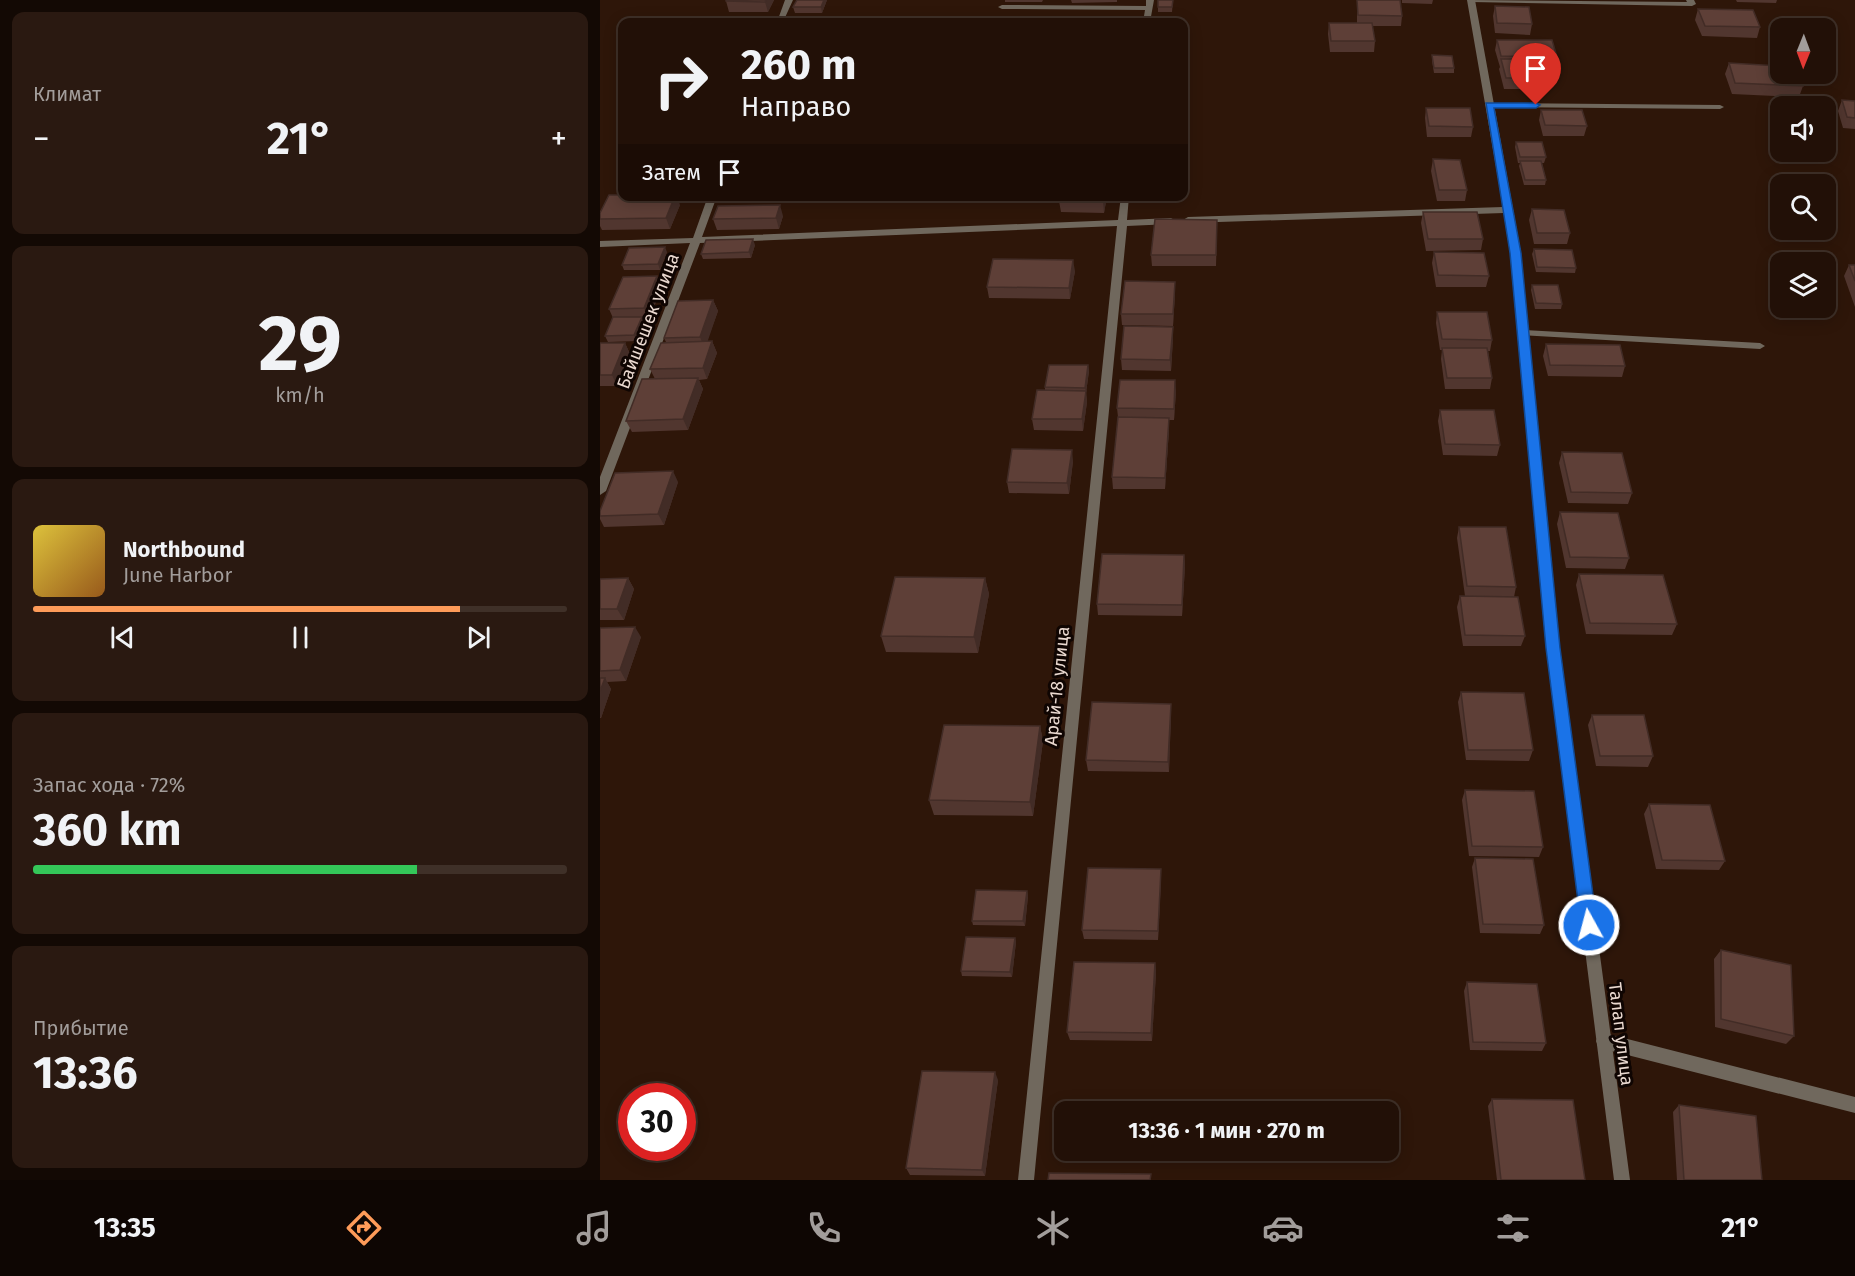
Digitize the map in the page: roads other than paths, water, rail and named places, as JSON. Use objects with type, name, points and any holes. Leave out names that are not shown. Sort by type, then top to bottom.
[{"type":"street","points":[[782,18],[789,0]]},
{"type":"street","points":[[1471,0],[1692,4],[1690,0]]},
{"type":"street","name":"Талап улица","points":[[1471,0],[1516,253],[1553,648],[1622,1180]]},
{"type":"street","points":[[1002,7],[1149,4]]},
{"type":"street","points":[[1489,105],[1720,106]]},
{"type":"street","name":"Байшешек улица","points":[[600,491],[711,201]]},
{"type":"street","name":"Арай-18 улица","points":[[1026,1180],[1124,201]]},
{"type":"street","points":[[600,244],[1122,222],[1508,210]]},
{"type":"street","points":[[1523,333],[1760,346]]},
{"type":"street","points":[[1604,1041],[1855,1105]]}]
